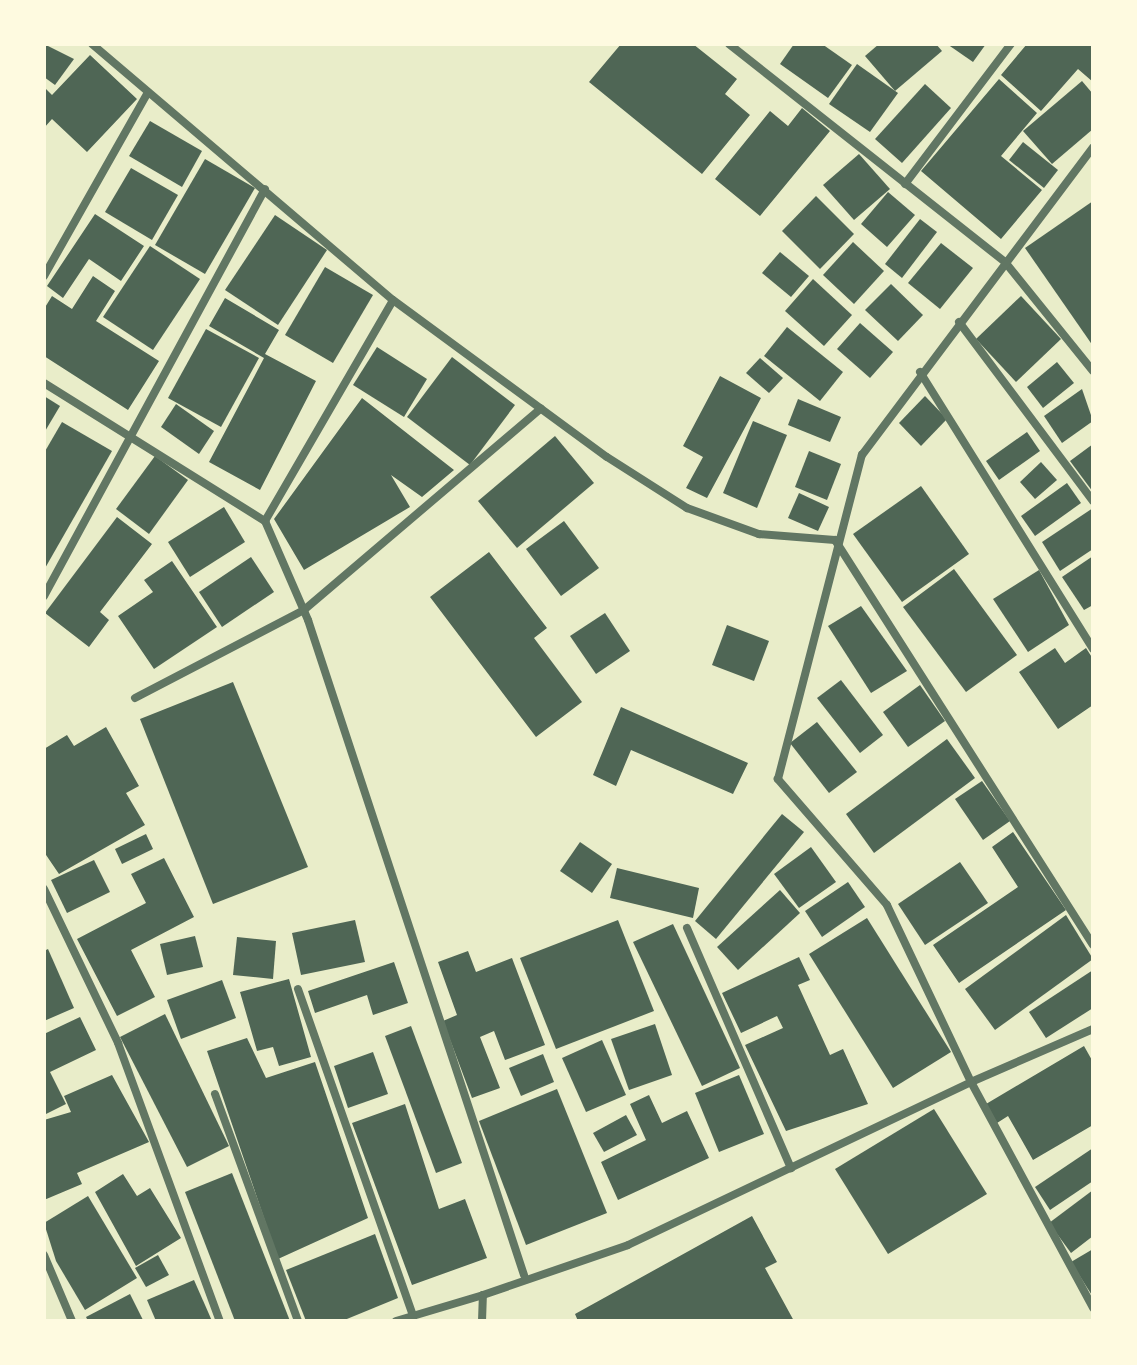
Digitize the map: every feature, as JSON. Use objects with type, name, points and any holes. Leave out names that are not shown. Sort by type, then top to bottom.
[{"type":"street","points":[[92,44],[393,300],[541,408],[687,508],[759,534],[835,540]]},
{"type":"street","points":[[729,44],[1005,262],[1093,371]]},
{"type":"street","points":[[905,184],[1011,44]]},
{"type":"street","points":[[44,276],[148,92]]},
{"type":"street","points":[[1093,147],[920,372],[862,455],[835,540],[778,779],[887,905],[971,1082],[1093,1308]]},
{"type":"street","points":[[44,596],[134,437],[265,189]]},
{"type":"street","points":[[265,521],[393,300]]},
{"type":"street","points":[[959,322],[1093,501]]},
{"type":"street","points":[[920,372],[1093,649]]},
{"type":"street","points":[[44,383],[265,521],[304,610],[524,1275]]},
{"type":"street","points":[[135,698],[304,610],[541,408]]},
{"type":"street","points":[[835,540],[1093,945]]},
{"type":"street","points":[[44,889],[118,1043],[220,1321]]},
{"type":"street","points":[[687,928],[791,1168]]},
{"type":"street","points":[[298,989],[413,1316]]},
{"type":"street","points":[[396,1321],[483,1295],[524,1275],[628,1245],[971,1082],[1092,1031]]},
{"type":"street","points":[[215,1094],[298,1321]]},
{"type":"street","points":[[44,1255],[72,1321]]},
{"type":"street","points":[[482,1321],[483,1295]]},
{"type":"building","points":[[44,44],[74,59],[55,85],[44,77]]},
{"type":"building","points":[[621,44],[693,44],[737,79],[725,94],[750,115],[702,174],[589,82]]},
{"type":"building","points":[[794,44],[822,44],[852,65],[828,98],[780,64]]},
{"type":"building","points":[[879,44],[936,44],[942,51],[895,91],[865,56]]},
{"type":"building","points":[[947,44],[986,44],[973,62]]},
{"type":"building","points":[[1027,44],[1093,44],[1093,82],[1078,69],[1041,111],[1001,75]]},
{"type":"building","points":[[90,55],[137,99],[87,152],[52,119],[44,128],[44,87],[52,95]]},
{"type":"building","points":[[857,64],[898,93],[870,132],[829,104]]},
{"type":"building","points":[[999,79],[1037,113],[1001,156],[1042,190],[1001,239],[921,171]]},
{"type":"building","points":[[1082,81],[1093,94],[1093,129],[1052,164],[1023,131]]},
{"type":"building","points":[[925,84],[951,108],[902,163],[875,139]]},
{"type":"building","points":[[802,108],[830,131],[760,216],[715,179],[770,111],[788,126]]},
{"type":"building","points":[[150,121],[202,151],[182,187],[129,156]]},
{"type":"building","points":[[1023,142],[1058,170],[1044,188],[1009,160]]},
{"type":"building","points":[[859,154],[890,189],[854,220],[823,185]]},
{"type":"building","points":[[205,159],[255,188],[205,274],[155,245]]},
{"type":"building","points":[[131,168],[178,195],[152,240],[105,212]]},
{"type":"building","points":[[888,192],[915,215],[887,247],[861,224]]},
{"type":"building","points":[[816,196],[854,234],[820,269],[782,231]]},
{"type":"building","points":[[1093,201],[1093,346],[1025,248]]},
{"type":"building","points":[[95,214],[144,246],[121,281],[89,259],[63,298],[47,286]]},
{"type":"building","points":[[275,215],[327,250],[278,325],[225,290]]},
{"type":"building","points":[[920,219],[937,232],[902,278],[885,264]]},
{"type":"building","points":[[853,242],[884,271],[854,304],[823,275]]},
{"type":"building","points":[[941,243],[973,268],[940,309],[908,283]]},
{"type":"building","points":[[150,246],[200,279],[153,350],[103,317]]},
{"type":"building","points":[[780,252],[809,276],[791,297],[762,273]]},
{"type":"building","points":[[325,267],[373,295],[333,363],[285,335]]},
{"type":"building","points":[[93,276],[115,291],[96,321],[159,361],[128,410],[44,356],[44,309],[52,296],[72,309]]},
{"type":"building","points":[[813,279],[852,315],[824,346],[785,311]]},
{"type":"building","points":[[891,284],[923,315],[898,341],[865,310]]},
{"type":"building","points":[[1021,296],[1061,339],[1016,382],[976,339]]},
{"type":"building","points":[[225,298],[279,330],[265,354],[316,381],[260,490],[209,462],[264,358],[209,326]]},
{"type":"building","points":[[860,323],[893,352],[870,378],[837,349]]},
{"type":"building","points":[[787,327],[843,372],[820,401],[764,356]]},
{"type":"building","points":[[206,329],[259,358],[221,427],[168,398]]},
{"type":"building","points":[[377,347],[427,379],[404,417],[353,385]]},
{"type":"building","points":[[452,357],[515,405],[470,465],[407,417]]},
{"type":"building","points":[[760,358],[783,378],[769,393],[746,373]]},
{"type":"building","points":[[1057,362],[1074,383],[1043,408],[1027,387]]},
{"type":"building","points":[[720,376],[761,398],[707,498],[686,488],[703,457],[683,446]]},
{"type":"building","points":[[1082,389],[1093,421],[1062,443],[1044,416]]},
{"type":"building","points":[[44,396],[60,406],[44,433]]},
{"type":"building","points":[[925,396],[947,419],[921,446],[899,423]]},
{"type":"building","points":[[362,398],[454,470],[422,497],[391,475],[410,507],[304,570],[274,519]]},
{"type":"building","points":[[798,399],[841,417],[830,442],[788,425]]},
{"type":"building","points":[[176,404],[214,431],[199,454],[161,427]]},
{"type":"building","points":[[753,421],[787,435],[757,508],[723,493]]},
{"type":"building","points":[[62,422],[112,451],[44,570],[44,453]]},
{"type":"building","points":[[1027,432],[1040,451],[999,480],[986,461]]},
{"type":"building","points":[[555,436],[594,483],[517,548],[478,501]]},
{"type":"building","points":[[1093,444],[1093,492],[1070,461]]},
{"type":"building","points":[[809,451],[841,464],[827,500],[795,487]]},
{"type":"building","points":[[155,456],[188,480],[149,534],[116,509]]},
{"type":"building","points":[[1041,462],[1057,480],[1035,499],[1020,482]]},
{"type":"building","points":[[1067,483],[1081,503],[1035,536],[1021,516]]},
{"type":"building","points":[[921,486],[969,554],[902,602],[853,534]]},
{"type":"building","points":[[799,493],[829,507],[818,531],[788,518]]},
{"type":"building","points":[[224,507],[245,542],[190,577],[168,542]]},
{"type":"building","points":[[1093,508],[1093,549],[1060,571],[1042,542]]},
{"type":"building","points":[[117,517],[152,544],[100,612],[109,620],[89,647],[45,613]]},
{"type":"building","points":[[564,521],[599,568],[561,596],[526,549]]},
{"type":"building","points":[[489,552],[547,628],[534,638],[582,702],[536,737],[430,597]]},
{"type":"building","points":[[1093,556],[1093,605],[1084,610],[1062,577]]},
{"type":"building","points":[[251,557],[274,592],[222,627],[199,592]]},
{"type":"building","points":[[172,561],[217,627],[154,669],[118,616],[153,592],[144,580]]},
{"type":"building","points":[[954,569],[1017,655],[966,692],[903,607]]},
{"type":"building","points":[[1039,570],[1069,625],[1028,652],[993,599]]},
{"type":"building","points":[[861,606],[907,671],[871,693],[828,626]]},
{"type":"building","points":[[605,613],[630,651],[596,674],[570,636]]},
{"type":"building","points":[[727,625],[769,641],[754,681],[712,665]]},
{"type":"building","points":[[1055,648],[1065,663],[1086,648],[1093,659],[1093,705],[1058,729],[1019,672]]},
{"type":"building","points":[[841,680],[883,735],[860,753],[817,698]]},
{"type":"building","points":[[233,682],[308,867],[213,904],[140,719]]},
{"type":"building","points":[[920,685],[945,721],[908,747],[883,712]]},
{"type":"building","points":[[621,707],[748,763],[733,794],[631,750],[616,786],[593,775]]},
{"type":"building","points":[[817,722],[857,772],[829,793],[790,743]]},
{"type":"building","points":[[106,727],[139,786],[126,793],[145,825],[59,874],[44,852],[44,749],[67,735],[74,746]]},
{"type":"building","points":[[947,739],[975,778],[874,853],[846,814]]},
{"type":"building","points":[[982,781],[1010,821],[983,840],[955,799]]},
{"type":"building","points":[[782,814],[804,832],[716,939],[695,921]]},
{"type":"building","points":[[1013,832],[1066,910],[959,983],[933,945],[1018,887],[992,847]]},
{"type":"building","points":[[146,834],[153,849],[122,864],[115,849]]},
{"type":"building","points":[[580,842],[612,864],[592,893],[560,871]]},
{"type":"building","points":[[811,847],[836,882],[799,908],[774,874]]},
{"type":"building","points":[[164,858],[194,917],[131,950],[155,997],[117,1016],[77,939],[146,903],[131,874]]},
{"type":"building","points":[[94,860],[110,892],[67,913],[51,880]]},
{"type":"building","points":[[960,862],[988,903],[925,945],[898,904]]},
{"type":"building","points":[[617,868],[699,888],[693,918],[610,898]]},
{"type":"building","points":[[848,882],[865,907],[822,937],[805,911]]},
{"type":"building","points":[[780,890],[800,913],[738,970],[717,947]]},
{"type":"building","points":[[1066,915],[1093,959],[995,1030],[965,989]]},
{"type":"building","points":[[867,918],[951,1052],[893,1088],[809,954]]},
{"type":"building","points":[[355,920],[365,962],[301,975],[292,933]]},
{"type":"building","points":[[618,920],[654,1011],[556,1049],[520,958]]},
{"type":"building","points":[[673,924],[740,1068],[702,1086],[633,942]]},
{"type":"building","points":[[195,936],[203,967],[167,975],[160,944]]},
{"type":"building","points":[[237,937],[276,941],[273,979],[233,975]]},
{"type":"building","points":[[48,949],[74,1008],[44,1021],[44,951]]},
{"type":"building","points":[[468,951],[476,972],[512,958],[545,1045],[505,1060],[494,1031],[480,1037],[500,1088],[472,1098],[443,1021],[457,1015],[438,962]]},
{"type":"building","points":[[799,957],[810,980],[798,985],[830,1055],[843,1049],[868,1104],[786,1131],[745,1045],[783,1028],[777,1016],[741,1033],[722,993]]},
{"type":"building","points":[[394,962],[408,1003],[373,1015],[367,995],[315,1013],[308,991]]},
{"type":"building","points":[[1093,970],[1093,1008],[1046,1038],[1029,1012]]},
{"type":"building","points":[[289,979],[311,1057],[279,1066],[273,1047],[257,1051],[240,992]]},
{"type":"building","points":[[222,980],[236,1018],[181,1039],[167,1000]]},
{"type":"building","points":[[165,1014],[229,1146],[187,1167],[120,1037]]},
{"type":"building","points":[[80,1017],[96,1050],[50,1072],[66,1104],[44,1115],[44,1034]]},
{"type":"building","points":[[655,1024],[672,1075],[629,1090],[611,1039]]},
{"type":"building","points":[[411,1026],[462,1163],[436,1173],[385,1036]]},
{"type":"building","points":[[247,1038],[266,1078],[315,1062],[368,1218],[278,1259],[207,1051]]},
{"type":"building","points":[[602,1040],[626,1095],[586,1112],[562,1058]]},
{"type":"building","points":[[1084,1046],[1093,1062],[1093,1125],[1033,1160],[1008,1116],[997,1123],[986,1104]]},
{"type":"building","points":[[373,1052],[388,1094],[348,1108],[334,1066]]},
{"type":"building","points":[[543,1054],[554,1082],[521,1096],[509,1068]]},
{"type":"building","points":[[112,1075],[149,1142],[77,1173],[82,1184],[44,1200],[44,1120],[71,1112],[64,1096]]},
{"type":"building","points":[[739,1075],[764,1134],[719,1152],[695,1093]]},
{"type":"building","points":[[557,1089],[607,1213],[526,1245],[479,1121]]},
{"type":"building","points":[[649,1095],[662,1123],[687,1111],[709,1158],[618,1200],[601,1162],[646,1140],[630,1104]]},
{"type":"building","points":[[405,1104],[439,1209],[465,1199],[487,1258],[412,1285],[352,1123]]},
{"type":"building","points":[[934,1109],[987,1194],[888,1254],[835,1169]]},
{"type":"building","points":[[626,1115],[637,1135],[604,1152],[593,1133]]},
{"type":"building","points":[[1093,1148],[1093,1181],[1050,1210],[1035,1187]]},
{"type":"building","points":[[232,1173],[290,1321],[235,1321],[185,1192]]},
{"type":"building","points":[[123,1174],[137,1196],[150,1188],[181,1238],[136,1266],[95,1192]]},
{"type":"building","points":[[1093,1190],[1093,1236],[1071,1253],[1049,1223]]},
{"type":"building","points":[[88,1196],[137,1278],[85,1310],[56,1261],[44,1223]]},
{"type":"building","points":[[752,1216],[777,1262],[765,1268],[794,1321],[578,1321],[575,1314]]},
{"type":"building","points":[[375,1234],[398,1298],[342,1321],[306,1321],[286,1270]]},
{"type":"building","points":[[1093,1249],[1093,1297],[1071,1262]]},
{"type":"building","points":[[158,1255],[169,1275],[146,1287],[135,1268]]},
{"type":"building","points":[[194,1280],[212,1321],[156,1321],[147,1300]]},
{"type":"building","points":[[130,1294],[143,1320],[88,1321],[86,1317]]}]
